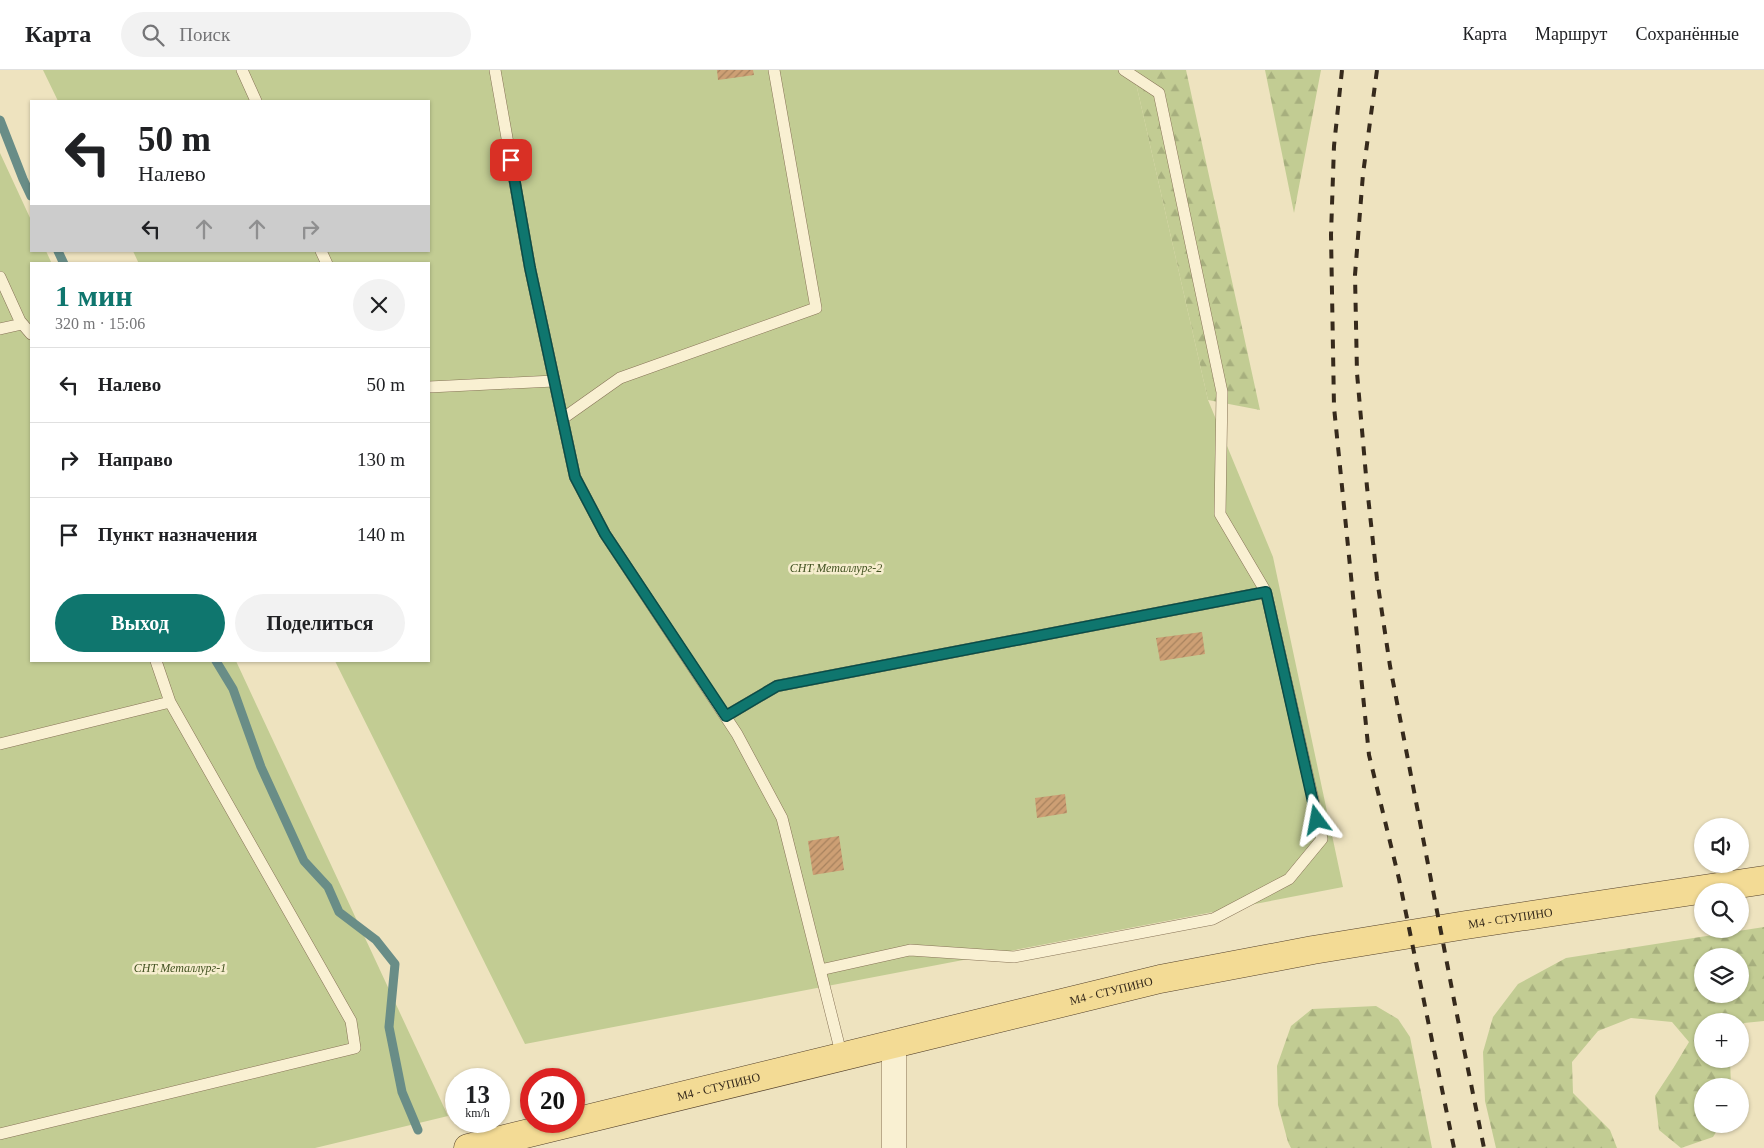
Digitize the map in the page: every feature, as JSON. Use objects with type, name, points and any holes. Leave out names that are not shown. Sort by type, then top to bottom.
[{"type":"main road","name":"М4 - СТУПИНО","points":[[468,1148],[1160,979],[1313,950],[1456,926],[1764,880]]},
{"type":"street","points":[[894,1044],[894,1148]]},
{"type":"lane","points":[[242,70],[256,100]]},
{"type":"lane","points":[[495,70],[530,268],[575,477],[605,534],[737,734],[782,818],[842,1057]]},
{"type":"lane","points":[[562,419],[620,378],[816,308],[774,70]]},
{"type":"lane","points":[[820,970],[910,950],[1014,957],[1213,918],[1289,879],[1322,839],[1266,592],[1220,514],[1222,392],[1159,93],[1124,70]]},
{"type":"lane","points":[[0,277],[22,324],[30,333]]},
{"type":"lane","points":[[0,329],[22,324]]},
{"type":"lane","points":[[430,387],[554,381]]},
{"type":"lane","points":[[726,716],[777,686],[1266,592]]},
{"type":"lane","points":[[0,1134],[356,1048],[351,1021],[170,702],[156,662]]},
{"type":"lane","points":[[0,744],[170,702]]},
{"type":"green space","name":"СНТ Металлург-2","points":[[43,70],[1133,70],[1208,400],[1273,557],[1343,887],[525,1044],[335,662],[430,662],[430,262],[138,262],[133,252],[430,252],[430,100],[58,100]]},
{"type":"green space","points":[[1133,70],[1186,70],[1260,410],[1208,400]]},
{"type":"green space","points":[[1265,70],[1321,70],[1294,213]]},
{"type":"green space","name":"СНТ Металлург-1","points":[[0,153],[30,218],[30,252],[46,252],[51,262],[30,262],[30,662],[236,662],[445,1110],[445,1117],[315,1148],[0,1148]]},
{"type":"green space","points":[[1764,927],[1764,1021],[1749,1022],[1749,1013],[1694,1013],[1694,1068],[1730,1068],[1731,1078],[1694,1078],[1694,1133],[1715,1133],[1713,1137],[1681,1148],[1659,1130],[1655,1096],[1689,1042],[1672,1022],[1631,1018],[1598,1031],[1572,1062],[1573,1093],[1610,1130],[1617,1148],[1496,1148],[1485,1101],[1483,1052],[1493,1017],[1518,984],[1566,958],[1694,938],[1749,938],[1749,929]]},
{"type":"green space","points":[[1376,1006],[1398,1019],[1410,1037],[1432,1148],[1291,1148],[1278,1105],[1277,1066],[1291,1026],[1312,1009]]},
{"type":"building","points":[[717,70],[753,70],[754,75],[718,80]]},
{"type":"building","points":[[1202,632],[1205,654],[1160,661],[1156,638]]},
{"type":"building","points":[[1065,794],[1067,813],[1037,818],[1035,798]]},
{"type":"building","points":[[839,836],[844,870],[813,875],[808,841]]},
{"type":"waterway","points":[[0,120],[30,194]]},
{"type":"waterway","points":[[58,252],[63,262]]},
{"type":"waterway","points":[[217,662],[233,689],[261,767],[304,861],[328,887],[339,912],[376,940],[395,964],[389,1027],[402,1092],[418,1130]]},
{"type":"railway","points":[[1342,70],[1334,146],[1331,235],[1334,407],[1369,755],[1399,879],[1454,1148]]},
{"type":"railway","points":[[1377,70],[1363,174],[1355,275],[1357,373],[1367,487],[1377,579],[1390,666],[1484,1148]]},
{"type":"route","points":[[511,160],[530,268],[575,477],[605,534],[726,716],[777,686],[1266,592],[1317,820]]}]
